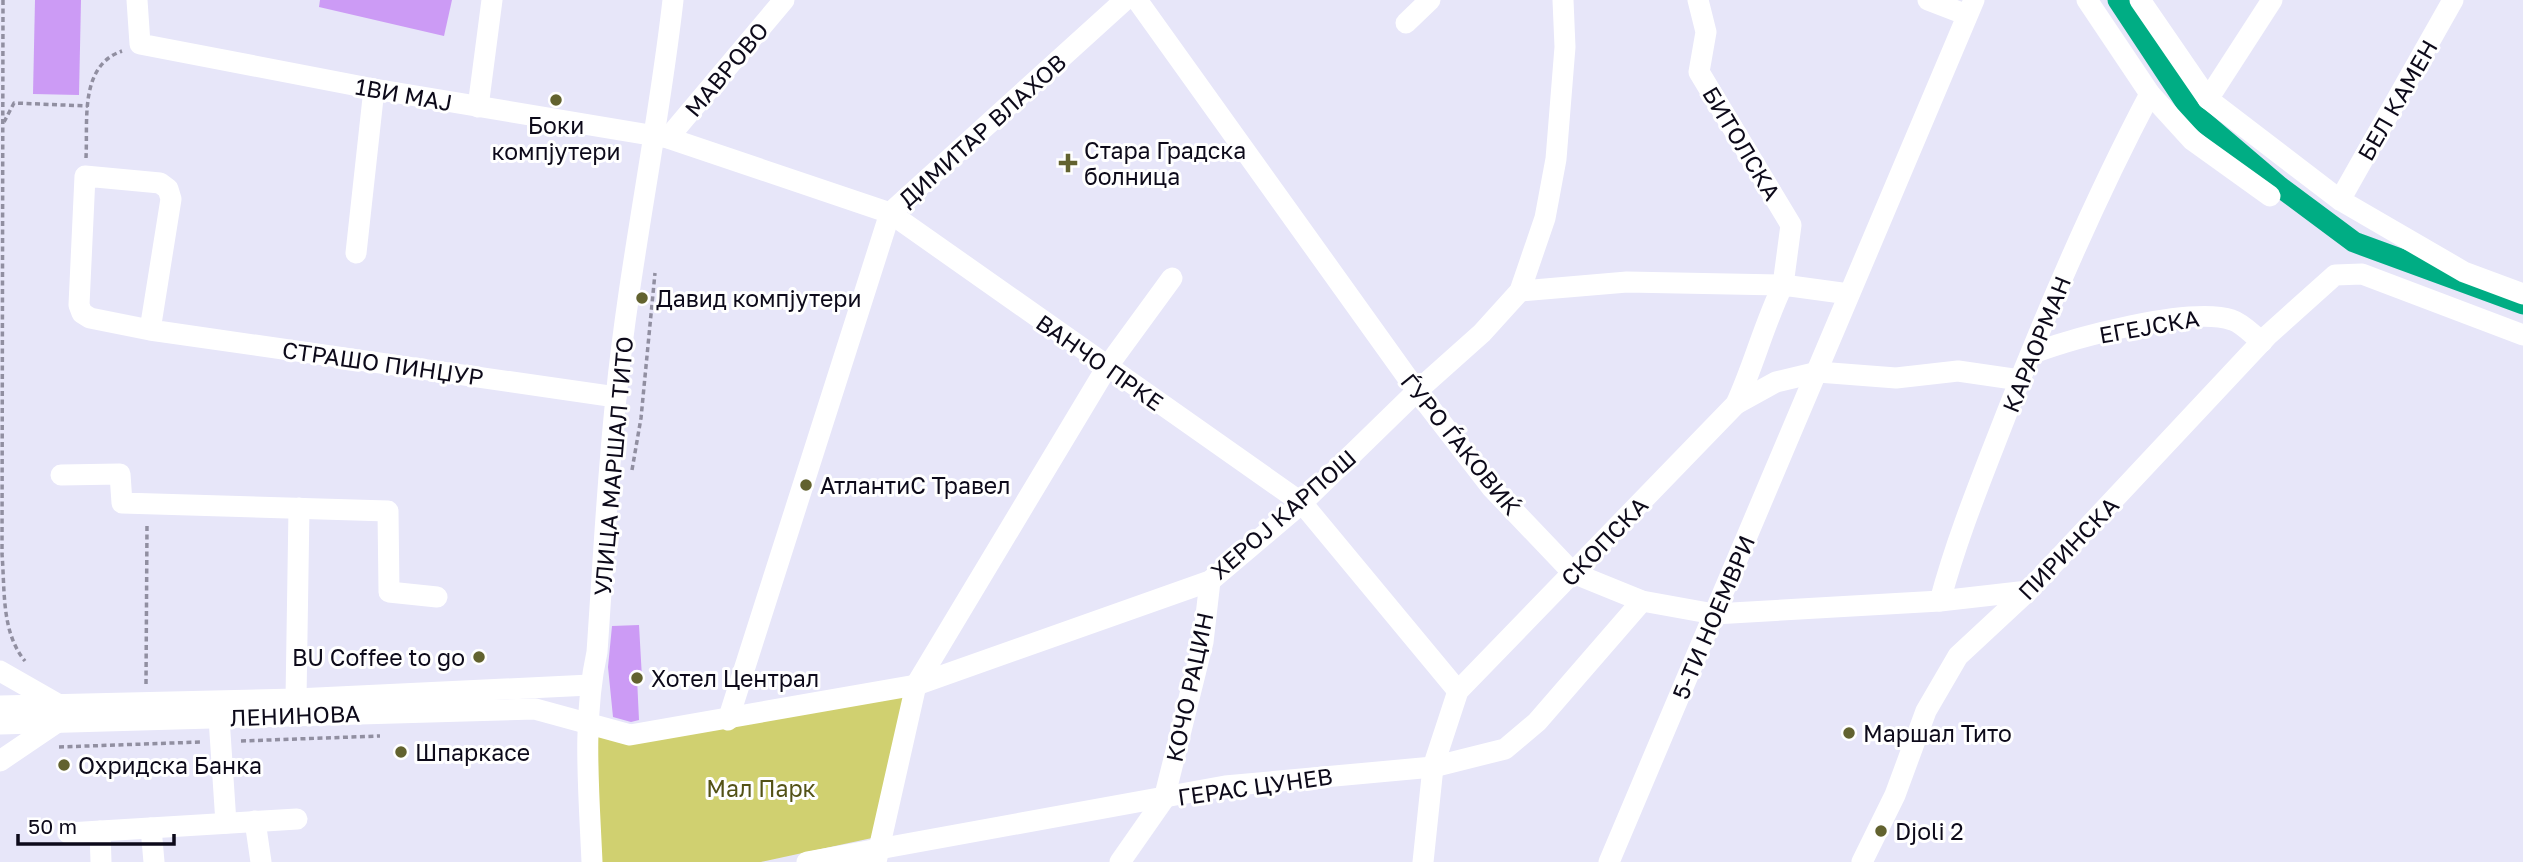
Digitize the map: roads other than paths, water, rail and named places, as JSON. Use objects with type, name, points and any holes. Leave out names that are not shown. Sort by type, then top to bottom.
[{"type":"street","name":"1ВИ МАЈ","points":[[137,0],[140,44],[374,89],[661,136]]},
{"type":"street","points":[[478,107],[492,0]]},
{"type":"street","name":"УЛИЦА МАРШАЛ ТИТО","points":[[592,862],[590,685],[597,652],[616,397],[661,136],[673,0]]},
{"type":"street","name":"МАВРОВО","points":[[661,136],[784,0]]},
{"type":"street","name":"ДИМИТАР ВЛАХОВ","points":[[728,720],[890,212],[1125,0]]},
{"type":"street","name":"ЃУРО ЃАКОВИЌ","points":[[1137,0],[1417,391],[1492,488],[1573,573],[1642,601],[1714,614],[1940,601],[2028,591]]},
{"type":"street","points":[[1406,23],[1430,0]]},
{"type":"street","points":[[1563,0],[1565,47],[1556,159],[1545,218],[1520,291],[1627,282],[1783,285],[1849,294]]},
{"type":"street","name":"БИТОЛСКА","points":[[1698,0],[1706,32],[1699,72],[1791,225],[1783,285]]},
{"type":"street","points":[[1818,372],[1971,7],[1928,0]]},
{"type":"street","points":[[2087,0],[2150,94],[2192,139],[2270,196]]},
{"type":"street","points":[[2140,0],[2208,99],[2340,200],[2464,272],[2523,294]]},
{"type":"street","points":[[2208,99],[2273,0]]},
{"type":"street","name":"БЕЛ КАМЕН","points":[[2340,200],[2453,0]]},
{"type":"street","points":[[356,253],[374,89]]},
{"type":"street","name":"КАРАОРМАН","points":[[1940,601],[1952,554],[2020,380],[2103,182],[2150,94]]},
{"type":"street","name":"ВАНЧО ПРКЕ","points":[[661,136],[890,212],[1302,503],[1458,691]]},
{"type":"street","name":"СТРАШО ПИНЏУР","points":[[150,330],[171,199],[168,189],[160,183],[85,176],[79,305],[82,313],[90,318],[150,330],[616,397]]},
{"type":"street","points":[[2464,272],[2453,306],[2523,335]]},
{"type":"street","name":"ПИРИНСКА","points":[[1862,862],[1895,795],[1926,711],[1958,656],[2028,591],[2262,342],[2335,275],[2362,274],[2453,306]]},
{"type":"street","points":[[878,856],[916,685],[1107,367],[1172,278]]},
{"type":"street","name":"СКОПСКА","points":[[1423,862],[1433,767],[1458,691],[1736,404],[1756,363],[1771,311],[1783,285]]},
{"type":"street","name":"ХЕРОЈ КАРПОШ","points":[[728,720],[916,685],[1210,581],[1302,503],[1417,391],[1482,333],[1520,291]]},
{"type":"street","name":"ЕГЕЈСКА","points":[[2031,354],[2086,337],[2205,314],[2234,320],[2262,342]]},
{"type":"street","points":[[1736,404],[1776,382],[1818,372],[1896,378],[1958,371],[2020,380]]},
{"type":"street","name":"5-ТИ НОЕМВРИ","points":[[1609,862],[1818,372]]},
{"type":"street","points":[[61,475],[120,474],[122,503],[388,511],[389,592],[437,597]]},
{"type":"street","points":[[296,699],[299,508]]},
{"type":"street","name":"КОЧО РАЦИН","points":[[1120,862],[1164,799],[1203,642],[1210,581]]},
{"type":"street","name":"ГЕРАС ЦУНЕВ","points":[[807,862],[878,856],[1225,786],[1433,767],[1505,750],[1537,722],[1642,601]]},
{"type":"street","points":[[0,671],[58,713]]},
{"type":"street","points":[[0,706],[58,713],[146,702],[296,699],[590,685]]},
{"type":"street","name":"ЛЕНИНОВА","points":[[0,724],[58,713],[219,718],[535,709],[630,735],[728,720]]},
{"type":"street","points":[[0,761],[58,713]]},
{"type":"street","points":[[219,718],[226,823]]},
{"type":"street","points":[[68,833],[297,819]]},
{"type":"street","points":[[255,821],[261,862]]},
{"type":"street","points":[[151,828],[154,862]]},
{"type":"street","points":[[100,831],[101,862]]},
{"type":"waterway","points":[[2118,0],[2192,112],[2280,187],[2354,242],[2523,304]]},
{"type":"place","name":"Боки компјутери","points":[[556,100]]},
{"type":"place","name":"Стара Градска болница","points":[[1068,163]]},
{"type":"place","name":"Давид компјутери","points":[[642,298]]},
{"type":"place","name":"АтлантиС Травел","points":[[806,485]]},
{"type":"place","name":"BU Coffee to go","points":[[479,657]]},
{"type":"place","name":"Хотел Централ","points":[[637,678]]},
{"type":"place","name":"Маршал Тито","points":[[1849,733]]},
{"type":"place","name":"Шпаркасе","points":[[401,752]]},
{"type":"place","name":"Охридска Банка","points":[[64,765]]},
{"type":"place","name":"Djoli 2","points":[[1881,831]]},
{"type":"park label","name":"Мал Парк","points":[[761,788]]}]
